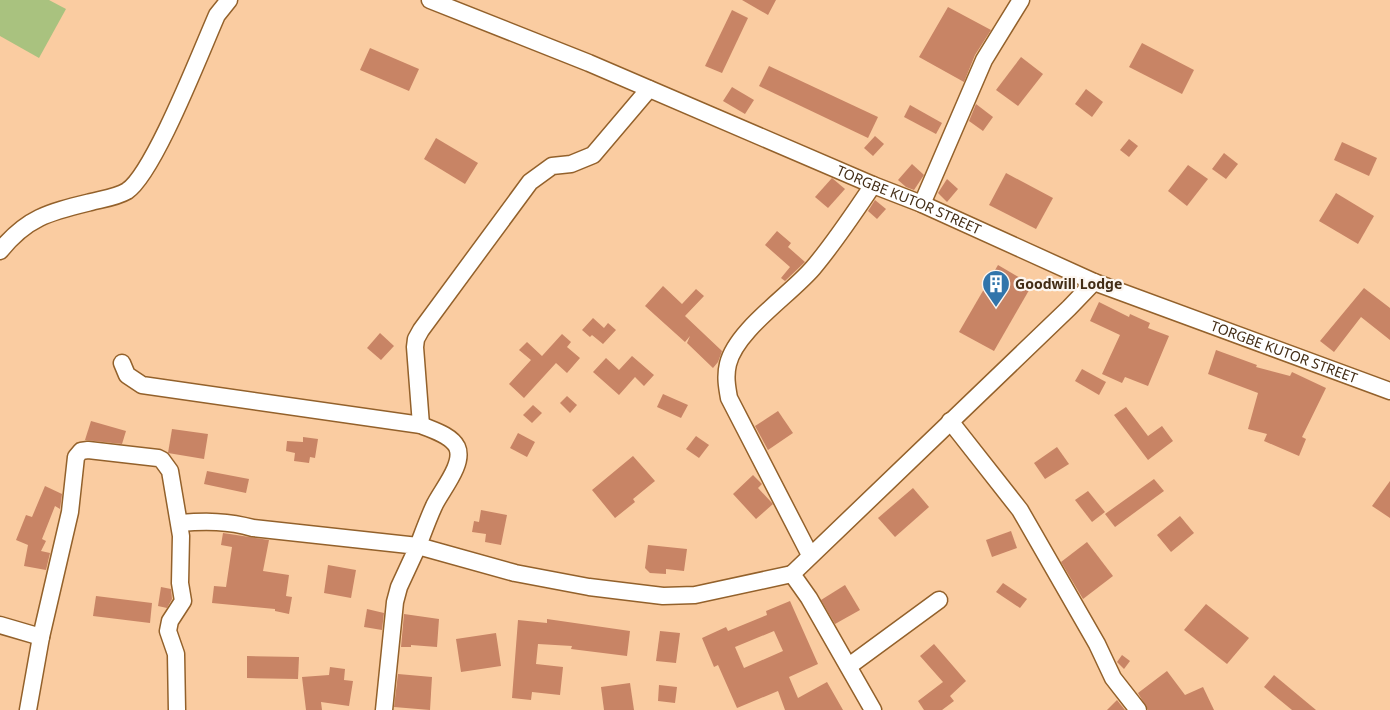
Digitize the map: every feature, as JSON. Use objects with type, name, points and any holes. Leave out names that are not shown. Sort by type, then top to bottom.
[{"type":"street","points":[[0,251],[14,233],[34,220],[60,209],[110,198],[126,192],[135,184],[152,158],[216,16],[229,0]]},
{"type":"street","name":"TORGBE KUTOR STREET","points":[[430,0],[649,89],[873,185],[922,204],[1094,282],[1390,391]]},
{"type":"street","points":[[922,204],[984,60],[1021,0]]},
{"type":"street","points":[[421,425],[416,339],[422,330],[530,182],[552,166],[571,164],[593,155],[649,89]]},
{"type":"street","points":[[810,556],[729,398],[726,380],[728,363],[734,350],[753,326],[812,270],[873,185]]},
{"type":"street","points":[[180,523],[212,520],[253,528],[418,546],[515,573],[589,587],[664,596],[695,595],[792,574],[1070,308],[1094,282]]},
{"type":"street","points":[[122,363],[127,375],[142,385],[421,425],[446,436],[456,447],[458,458],[449,481],[434,505],[399,587],[395,602],[384,710]]},
{"type":"street","points":[[950,421],[1020,510],[1097,644],[1113,678],[1138,710]]},
{"type":"street","points":[[28,710],[41,637],[70,512],[78,453],[88,450],[162,460],[170,471],[180,523],[180,583],[183,601],[170,621],[168,631],[176,654],[177,710]]},
{"type":"street","points":[[792,574],[809,598],[849,666],[872,710]]},
{"type":"street","points":[[849,666],[939,600]]},
{"type":"street","points":[[0,625],[41,637]]},
{"type":"green space","points":[[0,0],[49,0],[66,9],[39,58],[0,36]]},
{"type":"building","points":[[742,0],[776,0],[768,15]]},
{"type":"building","points":[[948,7],[991,30],[975,55],[964,82],[919,57]]},
{"type":"building","points":[[732,10],[748,18],[722,73],[705,66]]},
{"type":"building","points":[[1142,43],[1194,70],[1182,94],[1129,67]]},
{"type":"building","points":[[370,48],[419,69],[409,91],[360,70]]},
{"type":"building","points":[[1021,57],[1043,74],[1018,106],[996,90]]},
{"type":"building","points":[[769,66],[878,117],[868,138],[759,86]]},
{"type":"building","points":[[732,87],[754,100],[745,114],[723,101]]},
{"type":"building","points":[[1086,89],[1103,102],[1092,117],[1075,104]]},
{"type":"building","points":[[976,104],[993,117],[983,131],[969,121]]},
{"type":"building","points":[[910,105],[942,123],[936,134],[904,117]]},
{"type":"building","points":[[875,136],[884,144],[873,156],[864,148]]},
{"type":"building","points":[[436,138],[478,163],[465,184],[424,159]]},
{"type":"building","points":[[1129,139],[1138,146],[1129,157],[1120,150]]},
{"type":"building","points":[[1342,142],[1377,158],[1369,176],[1334,160]]},
{"type":"building","points":[[1224,153],[1238,164],[1226,179],[1212,169]]},
{"type":"building","points":[[912,164],[924,175],[914,190],[906,187],[898,180]]},
{"type":"building","points":[[1188,165],[1208,179],[1187,206],[1168,191]]},
{"type":"building","points":[[1006,173],[1053,198],[1036,229],[989,205]]},
{"type":"building","points":[[832,178],[845,189],[828,208],[815,197]]},
{"type":"building","points":[[947,179],[958,189],[947,202],[938,193]]},
{"type":"building","points":[[1336,193],[1374,216],[1358,244],[1319,221]]},
{"type":"building","points":[[875,200],[886,209],[877,219],[868,211]]},
{"type":"building","points":[[777,231],[791,243],[788,247],[805,262],[785,281],[781,278],[790,267],[765,245]]},
{"type":"building","name":"Goodwill Lodge","points":[[998,265],[1032,285],[994,351],[959,332]]},
{"type":"building","points":[[663,286],[682,304],[696,289],[704,296],[685,316],[722,351],[718,362],[713,368],[687,343],[690,336],[685,342],[645,306]]},
{"type":"building","points":[[1364,288],[1390,308],[1390,340],[1361,317],[1334,352],[1320,341]]},
{"type":"building","points":[[1099,302],[1129,317],[1130,314],[1150,323],[1148,328],[1169,336],[1148,386],[1125,377],[1122,383],[1102,374],[1120,335],[1090,321]]},
{"type":"building","points":[[593,318],[604,328],[608,323],[616,330],[603,344],[582,330]]},
{"type":"building","points":[[380,333],[394,346],[381,360],[367,348]]},
{"type":"building","points":[[562,334],[571,342],[567,347],[580,358],[567,373],[556,363],[524,398],[509,384],[531,360],[519,350],[527,342],[542,356]]},
{"type":"building","points":[[1216,350],[1257,365],[1256,367],[1290,376],[1292,372],[1326,388],[1302,437],[1306,439],[1299,456],[1264,441],[1267,434],[1248,429],[1258,393],[1208,374]]},
{"type":"building","points":[[632,356],[654,375],[644,386],[635,377],[619,395],[593,372],[606,358],[619,370]]},
{"type":"building","points":[[1082,369],[1106,382],[1099,395],[1075,381]]},
{"type":"building","points":[[663,394],[688,405],[681,418],[657,407]]},
{"type":"building","points":[[567,396],[577,405],[570,413],[560,403]]},
{"type":"building","points":[[533,405],[542,413],[532,423],[523,415]]},
{"type":"building","points":[[1126,407],[1148,436],[1162,426],[1173,441],[1148,460],[1114,415]]},
{"type":"building","points":[[778,411],[793,433],[768,450],[755,426]]},
{"type":"building","points":[[91,421],[126,431],[122,444],[85,440]]},
{"type":"building","points":[[172,429],[208,434],[204,459],[168,453]]},
{"type":"building","points":[[518,433],[535,442],[527,457],[510,448]]},
{"type":"building","points":[[696,436],[709,445],[699,458],[686,449]]},
{"type":"building","points":[[303,437],[318,439],[315,458],[310,457],[309,463],[294,461],[295,453],[286,451],[287,441],[303,442]]},
{"type":"building","points":[[1057,447],[1069,464],[1045,479],[1034,463]]},
{"type":"building","points":[[633,456],[655,481],[633,499],[635,502],[615,518],[592,490]]},
{"type":"building","points":[[207,471],[249,479],[246,493],[204,484]]},
{"type":"building","points":[[753,475],[762,484],[758,488],[773,504],[756,519],[733,494]]},
{"type":"building","points":[[1154,479],[1164,491],[1115,527],[1105,514]]},
{"type":"building","points":[[1390,481],[1390,518],[1372,506]]},
{"type":"building","points":[[45,486],[62,494],[60,509],[55,506],[42,539],[46,541],[41,551],[50,553],[46,570],[24,566],[28,545],[16,540],[26,515],[32,517]]},
{"type":"building","points":[[913,488],[929,507],[895,537],[878,518]]},
{"type":"building","points":[[1088,491],[1105,512],[1092,522],[1075,500]]},
{"type":"building","points":[[481,510],[507,515],[501,545],[485,542],[486,534],[472,532],[474,521],[479,522]]},
{"type":"building","points":[[1180,516],[1194,533],[1171,552],[1157,535]]},
{"type":"building","points":[[1011,531],[1017,548],[992,557],[986,540]]},
{"type":"building","points":[[223,533],[269,540],[263,571],[289,575],[286,596],[292,597],[289,614],[275,611],[275,609],[212,603],[214,586],[226,587],[232,547],[221,545]]},
{"type":"building","points":[[1087,542],[1113,576],[1083,599],[1061,562]]},
{"type":"building","points":[[648,545],[687,549],[684,571],[666,569],[666,574],[650,573],[645,568]]},
{"type":"building","points":[[328,565],[356,570],[351,598],[324,593]]},
{"type":"building","points":[[1003,583],[1027,599],[1020,608],[996,592]]},
{"type":"building","points":[[845,585],[860,610],[835,624],[821,600]]},
{"type":"building","points":[[161,587],[171,589],[172,599],[167,608],[158,606]]},
{"type":"building","points":[[96,596],[152,603],[150,623],[93,616]]},
{"type":"building","points":[[790,601],[818,664],[789,677],[798,698],[827,682],[843,710],[785,710],[778,691],[737,708],[718,665],[714,667],[702,638],[726,627],[728,631],[767,615],[766,611]],"holes":[[[774,631],[783,651],[744,668],[735,647]]]},
{"type":"building","points":[[1206,604],[1249,638],[1227,664],[1184,630]]},
{"type":"building","points":[[367,609],[384,613],[382,630],[364,627]]},
{"type":"building","points":[[404,614],[439,619],[437,647],[411,645],[411,647],[401,647]]},
{"type":"building","points":[[547,619],[630,631],[627,656],[571,649],[572,646],[538,644],[536,664],[563,667],[560,695],[532,692],[531,700],[512,698],[518,620],[547,623]]},
{"type":"building","points":[[660,631],[680,633],[676,663],[656,661]]},
{"type":"building","points":[[496,633],[501,666],[461,672],[456,639]]},
{"type":"building","points":[[934,644],[966,681],[950,696],[954,701],[942,710],[924,710],[918,701],[943,682],[920,656]]},
{"type":"building","points":[[1122,655],[1130,661],[1124,669],[1117,662]]},
{"type":"building","points":[[247,656],[299,657],[298,679],[247,678]]},
{"type":"building","points":[[330,667],[345,669],[344,680],[353,681],[349,706],[321,702],[322,710],[306,710],[302,677],[329,675]]},
{"type":"building","points":[[1167,671],[1185,695],[1203,687],[1214,710],[1148,710],[1138,693]]},
{"type":"building","points":[[398,674],[432,677],[430,710],[394,707]]},
{"type":"building","points":[[1274,675],[1316,710],[1292,710],[1264,687]]},
{"type":"building","points":[[630,683],[634,710],[604,710],[601,687]]},
{"type":"building","points":[[659,685],[677,687],[675,703],[658,701]]},
{"type":"building","points":[[1117,700],[1125,710],[1107,710]]},
{"type":"place","name":"Goodwill Lodge","points":[[996,308]]}]
